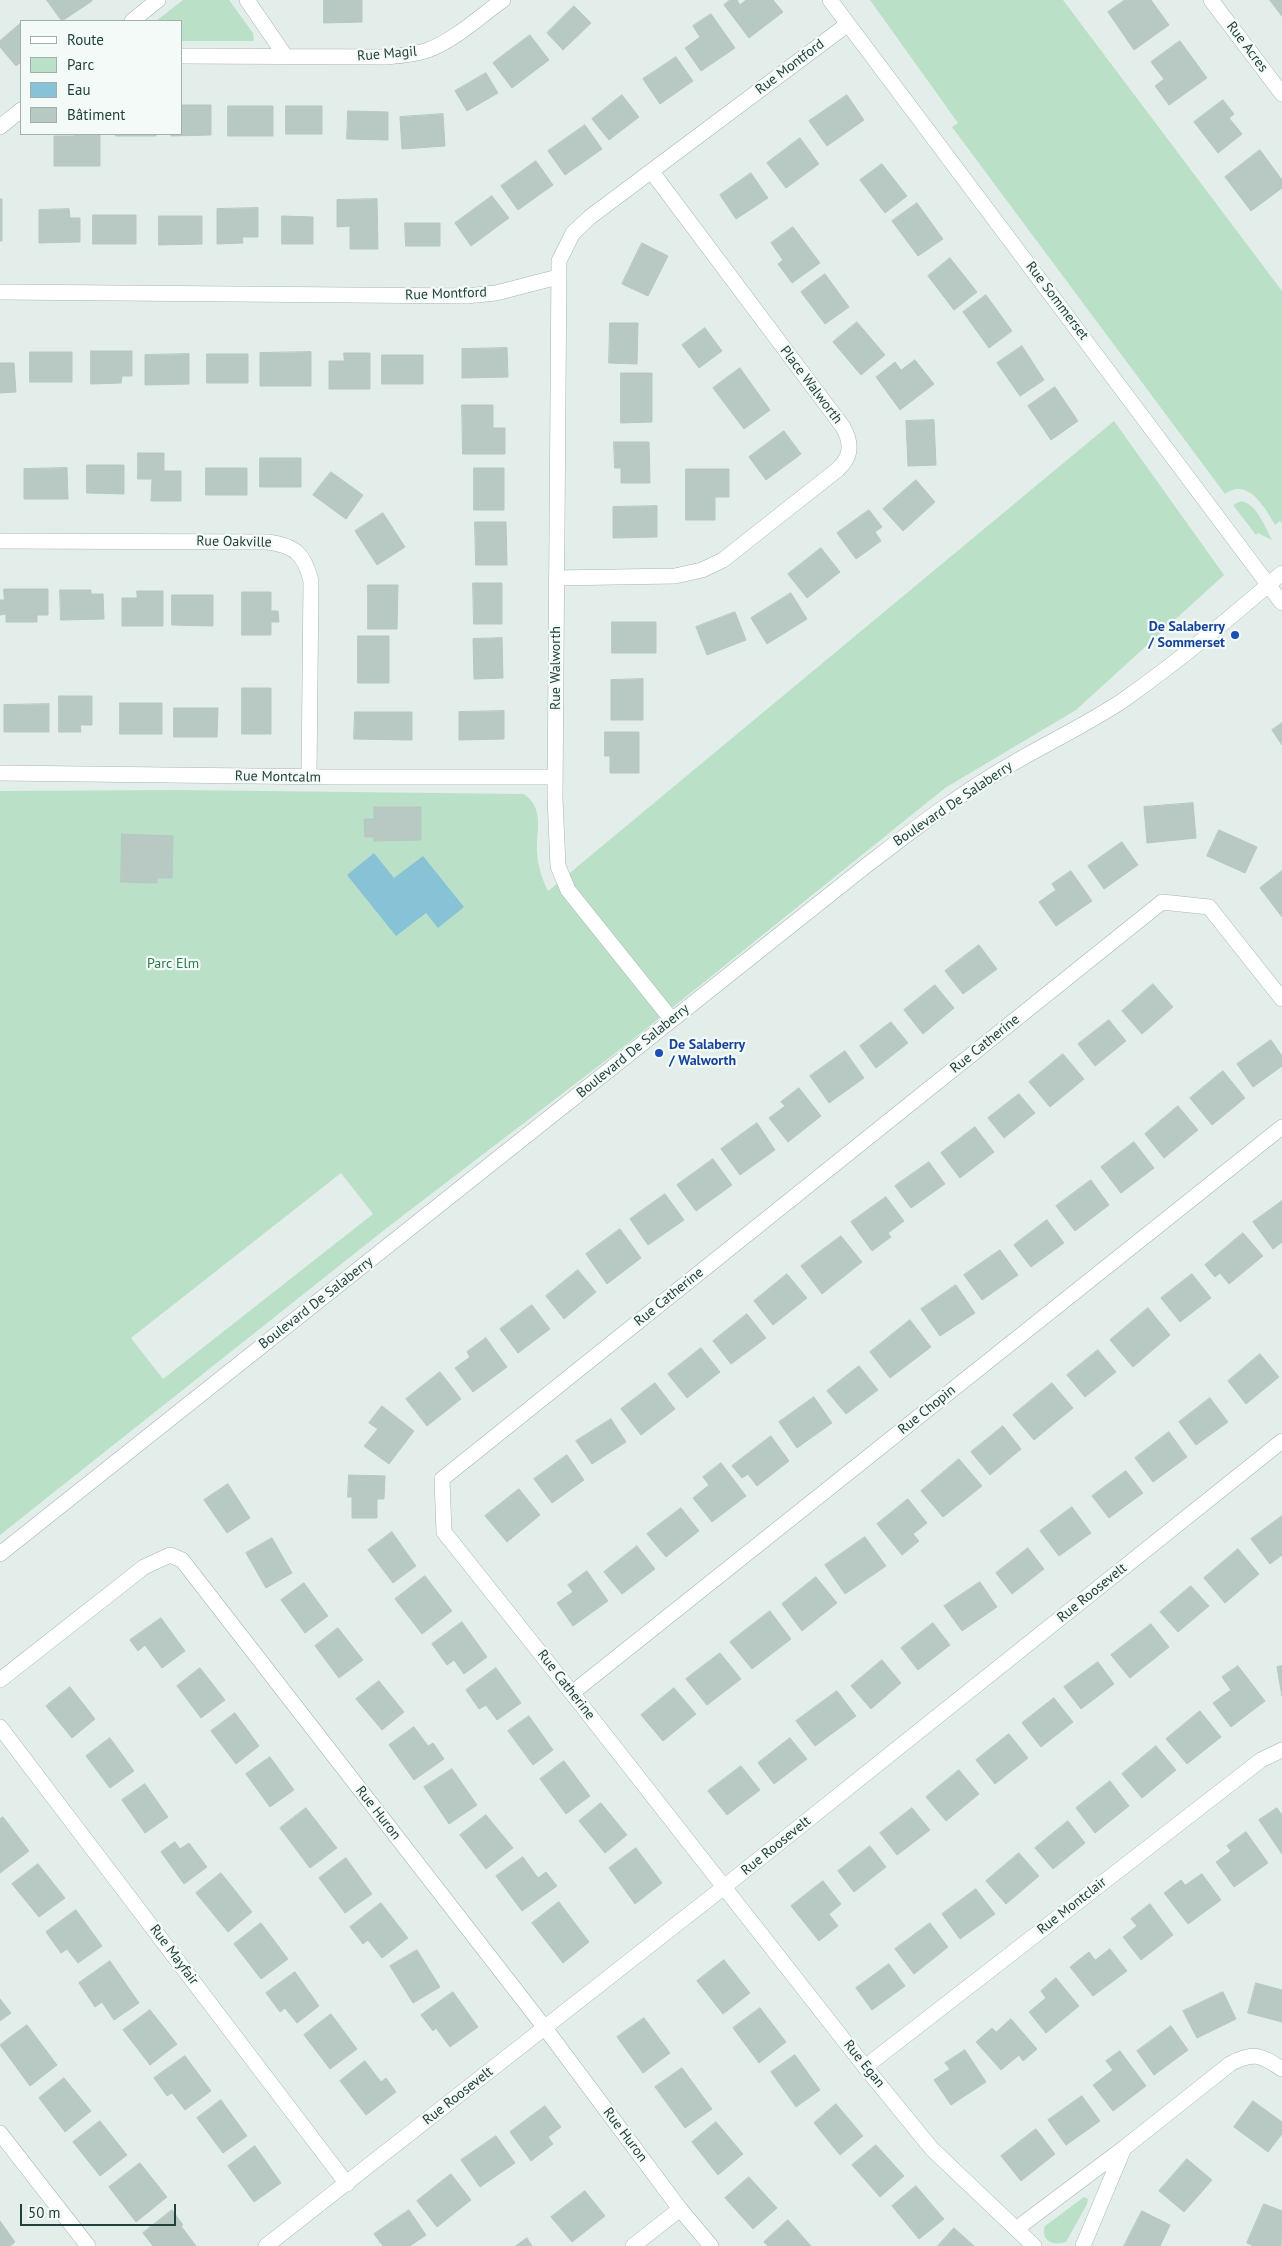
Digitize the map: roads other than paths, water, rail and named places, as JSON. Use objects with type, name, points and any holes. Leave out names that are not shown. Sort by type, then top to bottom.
[{"type":"street","points":[[133,20],[158,0]]},
{"type":"street","points":[[247,0],[286,57]]},
{"type":"street","name":"Rue Magil","points":[[182,56],[385,57],[407,55],[428,50],[447,41],[502,0]]},
{"type":"street","name":"Rue Sommerset","points":[[830,0],[1282,603]]},
{"type":"street","name":"Rue Acres","points":[[1211,0],[1282,94]]},
{"type":"street","name":"Rue Montford","points":[[0,292],[466,296],[496,293],[558,277],[564,248],[573,233],[590,217],[848,24]]},
{"type":"street","points":[[0,127],[20,111]]},
{"type":"street","name":"Place Walworth","points":[[556,578],[650,578],[675,576],[702,570],[731,554],[837,470],[848,457],[848,437],[843,427],[652,172]]},
{"type":"street","name":"Rue Walworth","points":[[558,277],[556,852],[561,877],[573,897],[672,1020]]},
{"type":"street","name":"Rue Oakville","points":[[0,541],[268,542],[285,544],[299,553],[308,566],[312,581],[309,777]]},
{"type":"street","name":"Boulevard De Salaberry","points":[[0,1554],[860,871],[940,810],[1011,764],[1082,726],[1122,700],[1240,609],[1282,573]]},
{"type":"street","name":"Rue Montcalm","points":[[0,773],[309,777],[555,777]]},
{"type":"street","name":"Rue Catherine","points":[[724,1887],[444,1532],[442,1479],[1162,902],[1209,907],[1282,999]]},
{"type":"street","name":"Rue Chopin","points":[[572,1693],[1282,1127]]},
{"type":"street","name":"Rue Roosevelt","points":[[266,2246],[724,1887],[1282,1441]]},
{"type":"street","name":"Rue Huron","points":[[0,1680],[137,1572],[166,1555],[177,1556],[191,1571],[545,2028],[680,2209],[711,2246]]},
{"type":"street","name":"Rue Mayfair","points":[[0,1727],[347,2184]]},
{"type":"street","name":"Rue Montclair","points":[[865,2067],[1261,1760],[1282,1750]]},
{"type":"street","name":"Rue Egan","points":[[724,1887],[932,2149],[1034,2246]]},
{"type":"street","points":[[1016,2229],[1124,2148],[1230,2064],[1240,2058],[1252,2055],[1264,2058],[1282,2069]]},
{"type":"street","points":[[0,2133],[88,2246]]},
{"type":"street","points":[[1083,2246],[1124,2148]]},
{"type":"street","points":[[633,2246],[680,2209]]},
{"type":"water","points":[[374,853],[394,878],[423,856],[464,907],[438,928],[426,913],[396,936],[347,875]]},
{"type":"place","name":"De Salaberry / Sommerset","points":[[1235,635]]},
{"type":"place","name":"De Salaberry / Walworth","points":[[659,1053]]},
{"type":"park label","name":"Parc Elm","points":[[173,964]]}]
